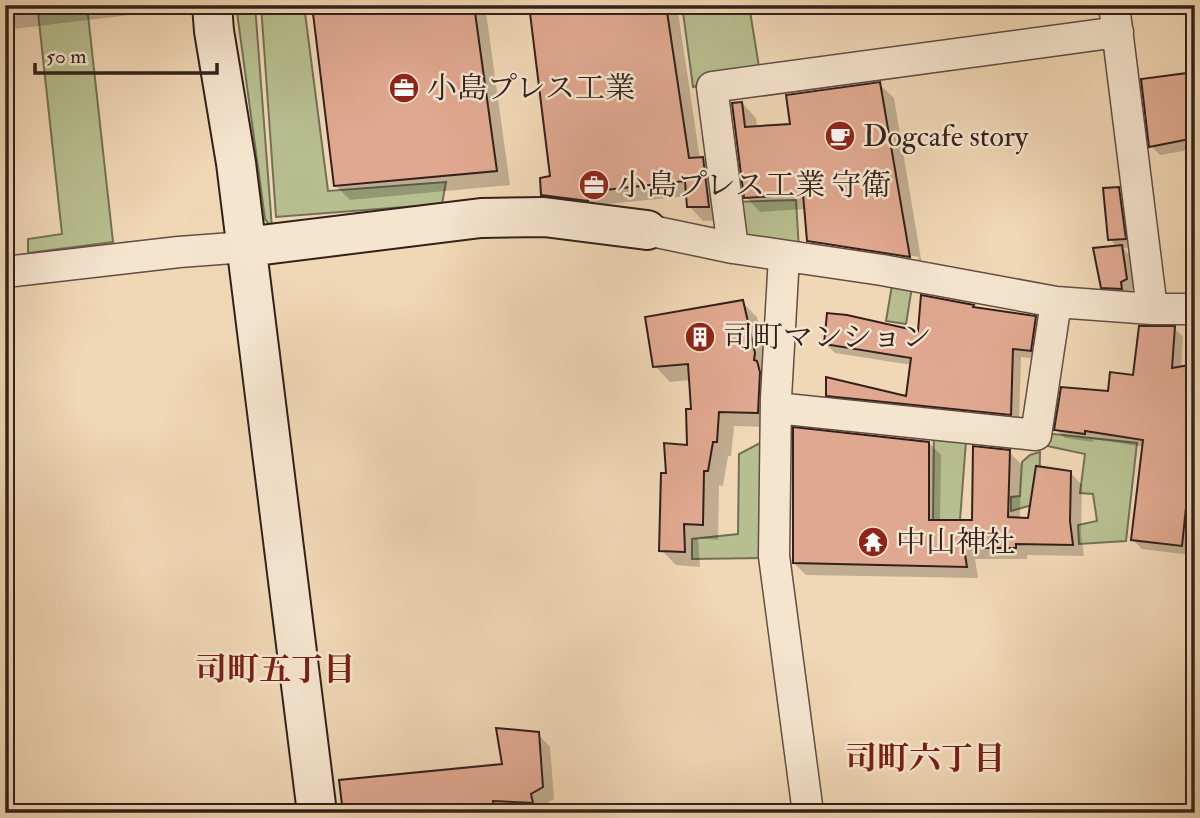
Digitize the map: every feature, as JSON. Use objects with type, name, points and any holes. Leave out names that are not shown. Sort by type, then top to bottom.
[{"type":"street","points":[[212,5],[246,247],[317,813]]},
{"type":"street","points":[[733,248],[712,87],[1116,19],[1152,309]]},
{"type":"street","points":[[5,272],[246,247],[481,218],[544,217],[647,230],[733,248],[882,270],[1056,302],[1152,309],[1195,309]]},
{"type":"street","points":[[783,256],[776,408],[774,556],[808,813]]},
{"type":"street","points":[[776,408],[1036,435],[1056,302]]},
{"type":"green space","points":[[236,5],[255,5],[272,228],[265,219]]},
{"type":"green space","points":[[261,5],[304,5],[328,191],[446,182],[442,204],[276,217]]},
{"type":"green space","points":[[682,5],[749,5],[760,73],[693,87]]},
{"type":"green space","points":[[87,6],[113,242],[28,253],[28,239],[62,234],[38,12]]},
{"type":"green space","points":[[796,200],[799,250],[738,240],[733,202]]},
{"type":"green space","points":[[892,285],[912,287],[906,324],[886,321]]},
{"type":"green space","points":[[934,424],[967,428],[960,520],[933,520]]},
{"type":"green space","points":[[1044,433],[1137,443],[1126,541],[1079,544],[1078,525],[1097,521],[1093,494],[1080,493],[1085,454],[1038,444]]},
{"type":"green space","points":[[764,441],[766,558],[692,559],[692,539],[738,534],[739,454]]},
{"type":"green space","points":[[1040,452],[1039,503],[1011,511],[1011,497],[1020,496],[1022,462],[1030,455]]},
{"type":"building","name":"小島プレス工業","points":[[312,5],[474,5],[497,171],[334,186]]},
{"type":"building","name":"小島プレス工業","points":[[529,5],[666,5],[689,158],[703,157],[709,207],[687,207],[685,181],[587,192],[588,201],[541,195],[540,178],[550,176]]},
{"type":"building","points":[[1195,72],[1195,138],[1149,147],[1141,79]]},
{"type":"building","name":"Dogcafe story","points":[[880,82],[910,257],[807,241],[803,194],[744,198],[732,103],[742,102],[745,127],[790,124],[786,95]]},
{"type":"building","points":[[1119,187],[1126,239],[1108,240],[1103,188]]},
{"type":"building","points":[[1122,245],[1127,279],[1121,282],[1122,289],[1101,288],[1093,248]]},
{"type":"building","points":[[921,295],[974,305],[973,307],[1036,316],[1031,351],[1013,349],[1011,415],[826,396],[826,377],[906,396],[911,358],[824,344],[827,313],[918,331]]},
{"type":"building","points":[[743,300],[755,353],[754,360],[757,361],[760,372],[758,413],[719,412],[717,442],[713,442],[708,471],[704,471],[703,525],[684,524],[685,552],[659,551],[661,473],[666,473],[664,443],[687,445],[686,409],[691,409],[688,364],[653,367],[645,317]]},
{"type":"building","points":[[1139,326],[1175,326],[1172,368],[1195,364],[1195,469],[1190,469],[1182,546],[1131,540],[1143,440],[1085,431],[1085,434],[1054,430],[1061,387],[1108,391],[1110,372],[1133,375]]},
{"type":"building","points":[[793,427],[929,442],[929,520],[972,520],[973,446],[1010,450],[1008,517],[1028,518],[1036,466],[1071,471],[1070,521],[1073,545],[1016,544],[1016,548],[964,548],[967,567],[793,563]]},
{"type":"building","points":[[496,728],[539,732],[543,787],[531,794],[533,803],[493,801],[494,812],[480,813],[343,813],[339,780],[502,764]]},
{"type":"place","name":"小島プレス工業","points":[[404,88]]},
{"type":"place","name":"Dogcafe story","points":[[840,136]]},
{"type":"place","name":"小島プレス工業 守衛","points":[[594,185]]},
{"type":"place","name":"司町マンション","points":[[700,337]]},
{"type":"place","name":"中山神社","points":[[873,542]]},
{"type":"district","name":"司町五丁目","points":[[275,670]]},
{"type":"district","name":"司町六丁目","points":[[925,759]]}]
